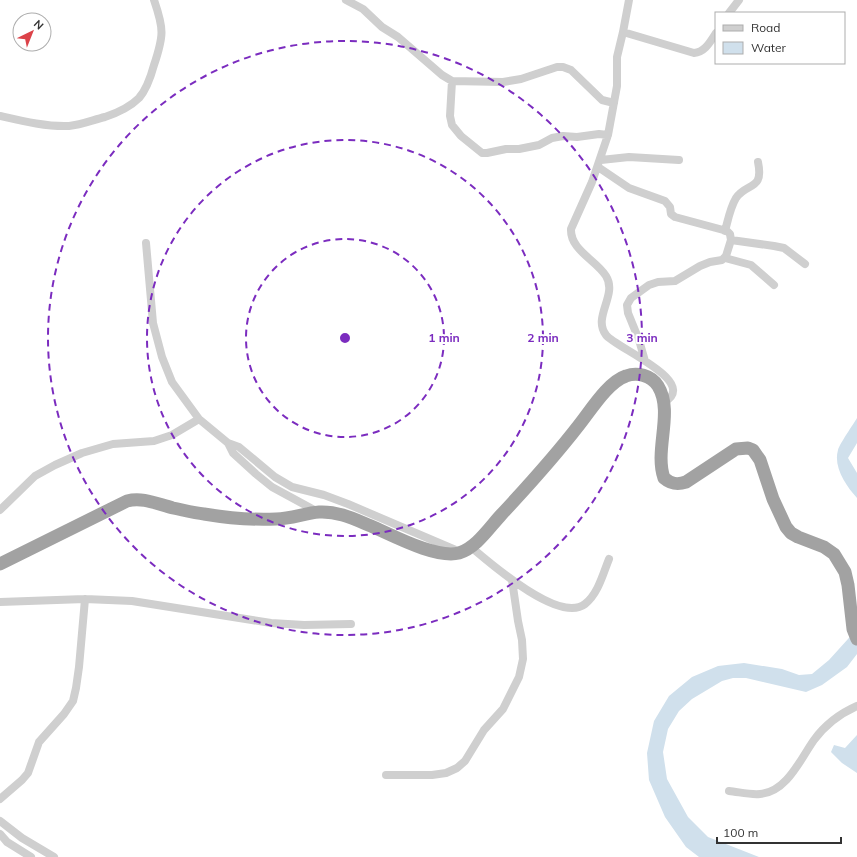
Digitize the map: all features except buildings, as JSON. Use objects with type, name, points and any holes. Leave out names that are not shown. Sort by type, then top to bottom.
[{"type":"highway","points":[[0,564],[82,522],[135,499],[155,502],[172,508],[204,514],[250,519],[278,519],[318,512],[340,514],[418,546],[438,553],[450,555],[466,550],[510,505],[561,448],[614,383],[625,376],[636,374],[645,375],[652,379],[658,386],[664,402],[661,464],[664,478],[673,484],[686,482],[736,449],[748,448],[753,450],[760,460],[773,499],[786,527],[791,533],[824,547],[834,554],[839,561],[845,572],[848,585],[853,629],[857,639]]},
{"type":"street","points":[[0,116],[56,126],[70,126],[115,113],[130,105],[139,98],[144,90],[151,75],[160,48],[162,27],[154,0]]},
{"type":"street","points":[[346,0],[363,8],[382,27],[398,37],[442,75],[452,81],[503,82],[521,79],[557,67],[563,67],[571,70],[602,100],[614,103]]},
{"type":"street","points":[[629,0],[617,57],[617,86],[608,135],[599,163],[571,229],[571,236],[574,243],[602,270],[610,284],[610,291],[604,310],[602,324],[603,330],[611,341],[657,368],[666,376],[673,389],[668,400],[664,402]]},
{"type":"street","points":[[729,12],[739,0]]},
{"type":"street","points":[[623,32],[694,53],[703,50],[715,35]]},
{"type":"street","points":[[452,81],[450,116],[452,125],[461,136],[482,153],[539,146],[552,138],[563,136],[577,137],[599,134],[608,135]]},
{"type":"street","points":[[599,163],[629,157],[679,160]]},
{"type":"street","points":[[725,231],[729,213],[736,198],[757,182],[759,175],[758,162]]},
{"type":"street","points":[[599,163],[629,188],[665,201],[670,207],[673,216],[725,231],[730,234],[731,240],[725,258]]},
{"type":"street","points":[[731,240],[784,248],[805,264]]},
{"type":"street","points":[[146,243],[153,323],[162,357],[172,382],[198,419],[228,443],[239,447],[274,477],[292,487],[334,499],[466,550],[544,600],[566,608],[574,609],[584,605],[591,598],[599,586],[609,559]]},
{"type":"street","points":[[645,361],[640,340],[628,313],[627,305],[631,298],[649,285],[658,282],[675,280],[700,266],[725,258],[751,265],[774,285]]},
{"type":"street","points":[[0,510],[35,476],[55,465],[82,453],[113,444],[154,441],[172,435],[198,419]]},
{"type":"street","points":[[228,443],[233,453],[256,474],[272,486],[318,512]]},
{"type":"street","points":[[386,775],[432,775],[446,773],[457,768],[465,760],[484,730],[504,709],[519,677],[523,659],[522,640],[512,580]]},
{"type":"street","points":[[0,602],[85,599],[132,601],[271,623],[304,625],[351,624]]},
{"type":"street","points":[[0,799],[28,773],[39,742],[64,714],[73,701],[79,667],[85,599]]},
{"type":"street","points":[[729,792],[760,794],[769,792],[783,784],[794,772],[821,731],[839,716],[857,706]]},
{"type":"street","points":[[0,821],[22,838],[54,857]]},
{"type":"street","points":[[0,834],[7,842],[31,857]]},
{"type":"water","points":[[857,418],[857,443],[848,458],[857,473],[857,498],[842,476],[837,463],[837,456],[839,447]]},
{"type":"water","points":[[857,629],[857,654],[847,667],[822,685],[806,692],[746,678],[733,678],[722,681],[692,699],[679,711],[668,729],[663,752],[667,779],[688,817],[708,837],[759,857],[699,857],[686,847],[665,817],[649,780],[647,753],[654,721],[669,696],[692,677],[718,666],[744,663],[782,669],[799,675],[812,674],[829,660]]},
{"type":"water","points":[[857,735],[857,773],[842,763],[831,752],[834,745],[845,748]]}]
